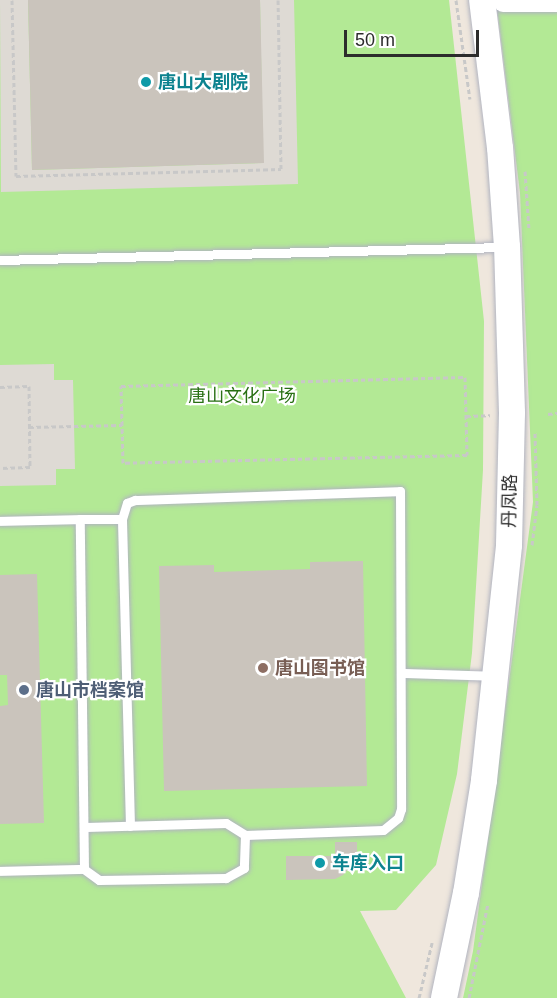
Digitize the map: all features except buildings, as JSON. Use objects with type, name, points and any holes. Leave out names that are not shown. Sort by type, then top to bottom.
[{"type":"main road","name":"丹凤路","points":[[444,998],[466,893],[495,676],[509,545],[507,247],[492,1]]},
{"type":"street","points":[[492,1],[557,3]]},
{"type":"lane","points":[[0,260],[507,247]]},
{"type":"lane","points":[[86,826],[130,826],[226,823],[245,835],[383,830],[392,826],[401,809],[400,491],[135,500],[127,503],[122,519],[130,826]]},
{"type":"lane","points":[[80,519],[86,826],[84,869]]},
{"type":"lane","points":[[0,521],[122,519]]},
{"type":"lane","points":[[401,673],[495,676]]},
{"type":"lane","points":[[0,871],[84,869],[99,880],[226,878],[244,868],[245,835]]},
{"type":"path","points":[[12,0],[15,176],[281,169],[278,0]]},
{"type":"path","points":[[456,0],[471,105]]},
{"type":"path","points":[[465,377],[466,416],[467,455],[123,464],[121,386],[465,377]]},
{"type":"path","points":[[0,387],[29,386],[30,467],[0,468]]},
{"type":"path","points":[[548,414],[557,413]]},
{"type":"path","points":[[466,416],[495,414]]},
{"type":"path","points":[[29,427],[122,425]]},
{"type":"green space","name":"唐山文化广场","points":[[0,0],[449,0],[484,321],[483,470],[472,653],[457,774],[436,865],[396,910],[360,911],[406,998],[0,998]]},
{"type":"green space","points":[[496,0],[557,0],[557,998],[463,998],[473,951],[533,502],[520,193]]},
{"type":"shaded area","points":[[0,0],[28,0],[32,170],[263,163],[260,0],[294,0],[298,184],[1,192]]},
{"type":"shaded area","points":[[54,364],[54,380],[73,380],[75,469],[56,469],[56,485],[0,486],[0,365]]},
{"type":"place","name":"唐山大剧院","points":[[146,82]]},
{"type":"place","name":"唐山图书馆","points":[[263,668]]},
{"type":"place","name":"唐山市档案馆","points":[[24,690]]},
{"type":"place","name":"车库入口","points":[[320,863]]}]
